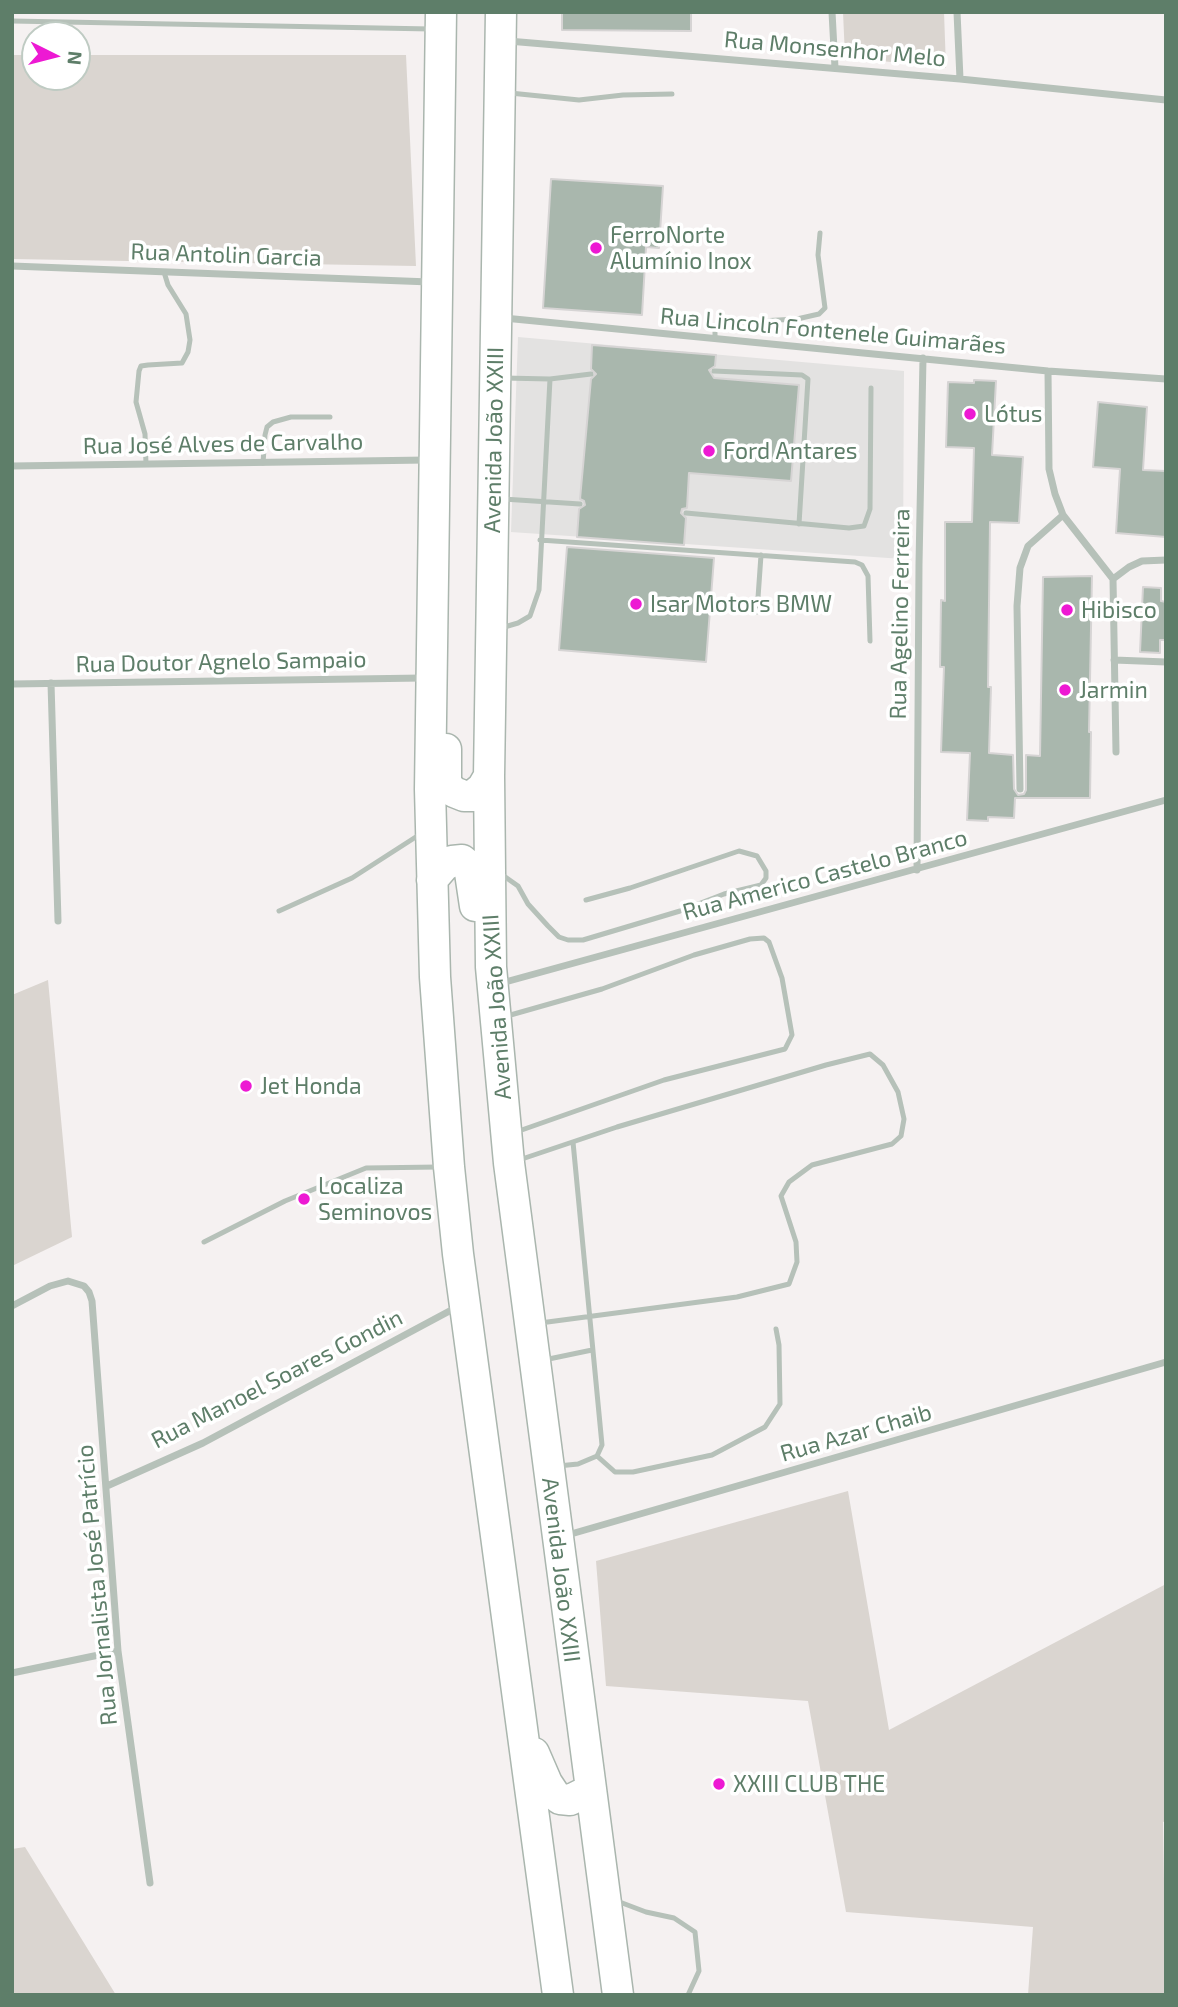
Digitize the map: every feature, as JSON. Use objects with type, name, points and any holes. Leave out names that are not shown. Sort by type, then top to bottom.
[{"type":"main road","points":[[441,21],[430,828],[435,977],[449,1167],[464,1304],[558,1995]]},
{"type":"main road","name":"Avenida João XXIII","points":[[501,26],[489,776],[492,976],[508,1149],[618,1995]]},
{"type":"main road","points":[[431,678],[443,715],[446,784],[454,792],[472,796],[482,788],[489,776]]},
{"type":"main road","points":[[432,880],[452,861],[462,860],[469,866],[475,905],[492,976]]},
{"type":"main road","points":[[523,1734],[555,1795],[570,1800],[590,1790]]},
{"type":"street","points":[[832,12],[835,68]]},
{"type":"street","points":[[957,12],[960,79]]},
{"type":"street","name":"Rua Monsenhor Melo","points":[[501,26],[835,68],[1166,100]]},
{"type":"street","name":"Rua Antolin Garcia","points":[[12,266],[438,283]]},
{"type":"street","name":"Rua Lincoln Fontenele Guimarães","points":[[497,317],[1048,371],[1166,379]]},
{"type":"street","name":"Rua Agelino Ferreira","points":[[917,870],[923,358]]},
{"type":"street","points":[[1048,371],[1049,469],[1063,515],[1112,579],[1116,752]]},
{"type":"street","name":"Rua José Alves de Carvalho","points":[[12,466],[434,460]]},
{"type":"street","points":[[1020,789],[1017,606],[1020,568],[1028,546],[1063,515]]},
{"type":"street","points":[[1112,579],[1142,561],[1166,560]]},
{"type":"street","points":[[1114,660],[1166,662]]},
{"type":"street","name":"Rua Doutor Agnelo Sampaio","points":[[12,684],[431,678]]},
{"type":"street","points":[[51,684],[58,921]]},
{"type":"street","name":"Rua Americo Castelo Branco","points":[[492,976],[917,870],[1166,800]]},
{"type":"street","name":"Rua Jornalista José Patrício","points":[[12,1306],[61,1282],[75,1281],[84,1286],[92,1301],[118,1651],[150,1883]]},
{"type":"street","name":"Rua Manoel Soares Gondin","points":[[107,1486],[203,1443],[464,1304]]},
{"type":"street","name":"Rua Azar Chaib","points":[[557,1538],[1166,1362]]},
{"type":"street","points":[[12,1674],[118,1651]]},
{"type":"lane","points":[[12,20],[441,21]]},
{"type":"lane","points":[[500,92],[579,100],[623,95],[672,94]]},
{"type":"lane","points":[[715,339],[715,330],[724,323],[797,319],[819,314],[825,308],[818,255],[820,233]]},
{"type":"lane","points":[[146,464],[145,434],[136,402],[139,371],[141,366],[182,363],[190,340],[186,314],[163,272]]},
{"type":"lane","points":[[714,371],[803,375],[810,382],[799,524]]},
{"type":"lane","points":[[494,377],[550,379],[591,374]]},
{"type":"lane","points":[[492,630],[518,623],[530,616],[539,590],[550,379]]},
{"type":"lane","points":[[686,513],[849,528],[864,526],[870,498],[871,388]]},
{"type":"lane","points":[[263,463],[265,435],[267,427],[273,422],[291,417],[330,417]]},
{"type":"lane","points":[[493,498],[579,504]]},
{"type":"lane","points":[[540,540],[855,562],[862,565],[868,576],[870,641]]},
{"type":"lane","points":[[757,612],[761,555]]},
{"type":"lane","points":[[279,911],[352,878],[430,828]]},
{"type":"lane","points":[[489,867],[517,886],[528,904],[548,926],[559,937],[568,940],[583,940],[656,919],[724,894],[761,885],[766,878],[766,871],[757,856],[739,851],[586,900]]},
{"type":"lane","points":[[496,1018],[602,989],[694,955],[750,939],[764,938],[769,942],[782,978],[792,1035],[785,1049],[664,1080],[508,1149]]},
{"type":"lane","points":[[508,1149],[573,1142],[870,1054],[883,1065],[898,1092],[904,1119],[901,1136],[892,1144],[812,1166],[789,1182],[782,1196],[796,1242],[797,1262],[789,1284],[737,1297],[530,1324]]},
{"type":"lane","points":[[548,1467],[578,1464],[597,1456],[602,1445],[573,1142]]},
{"type":"lane","points":[[204,1242],[285,1201],[366,1168],[449,1167]]},
{"type":"lane","points":[[597,1456],[615,1472],[633,1472],[712,1455],[765,1427],[780,1404],[779,1345],[776,1329]]},
{"type":"lane","points":[[535,1362],[592,1350]]},
{"type":"lane","points":[[605,1897],[646,1912],[674,1918],[695,1932],[699,1971],[688,1995]]},
{"type":"shaded area","points":[[843,12],[944,12],[946,68],[845,57]]},
{"type":"shaded area","points":[[12,55],[21,55],[21,91],[91,91],[91,55],[406,55],[416,266],[12,259]]},
{"type":"shaded area","name":"Ford Antares","points":[[518,337],[904,371],[903,559],[511,532]]},
{"type":"shaded area","points":[[48,980],[72,1237],[12,1266],[12,995]]},
{"type":"shaded area","points":[[848,1491],[889,1730],[1166,1584],[1166,1821],[1163,1822],[1166,1995],[1028,1995],[1033,1927],[846,1912],[808,1701],[606,1686],[596,1561]]},
{"type":"shaded area","points":[[25,1847],[116,1995],[12,1995],[12,1849]]},
{"type":"building","points":[[562,12],[691,12],[691,31],[562,30]]},
{"type":"building","name":"FerroNorte Alumínio Inox","points":[[551,179],[663,186],[659,248],[646,247],[642,315],[543,308]]},
{"type":"building","points":[[592,345],[716,355],[715,366],[709,370],[714,378],[799,385],[791,481],[689,473],[687,508],[682,509],[681,513],[686,518],[684,545],[577,537],[579,509],[585,505],[580,499],[591,379],[596,374],[591,369]]},
{"type":"building","points":[[974,380],[996,381],[992,455],[1023,457],[1019,523],[990,522],[989,753],[1013,755],[1014,789],[1018,795],[1024,794],[1026,790],[1026,755],[1040,756],[1043,577],[1092,576],[1090,798],[1015,798],[1014,818],[988,817],[988,821],[967,820],[970,753],[941,752],[944,667],[940,667],[941,600],[945,601],[945,522],[972,522],[974,448],[946,447],[948,382],[974,383]]},
{"type":"building","points":[[1098,402],[1147,407],[1143,470],[1166,471],[1166,537],[1116,533],[1120,469],[1093,467]]},
{"type":"building","name":"Isar Motors BMW","points":[[567,547],[714,558],[706,662],[559,650]]},
{"type":"building","points":[[1143,587],[1161,588],[1161,601],[1166,602],[1166,640],[1160,640],[1160,653],[1140,652]]},
{"type":"place","name":"FerroNorte Alumínio Inox","points":[[596,248]]},
{"type":"place","name":"Lótus","points":[[970,414]]},
{"type":"place","name":"Ford Antares","points":[[709,451]]},
{"type":"place","name":"Isar Motors BMW","points":[[636,604]]},
{"type":"place","name":"Hibisco","points":[[1067,610]]},
{"type":"place","name":"Jarmin","points":[[1065,690]]},
{"type":"place","name":"Jet Honda","points":[[246,1086]]},
{"type":"place","name":"Localiza Seminovos","points":[[304,1199]]},
{"type":"place","name":"XXIII CLUB THE","points":[[719,1784]]}]
